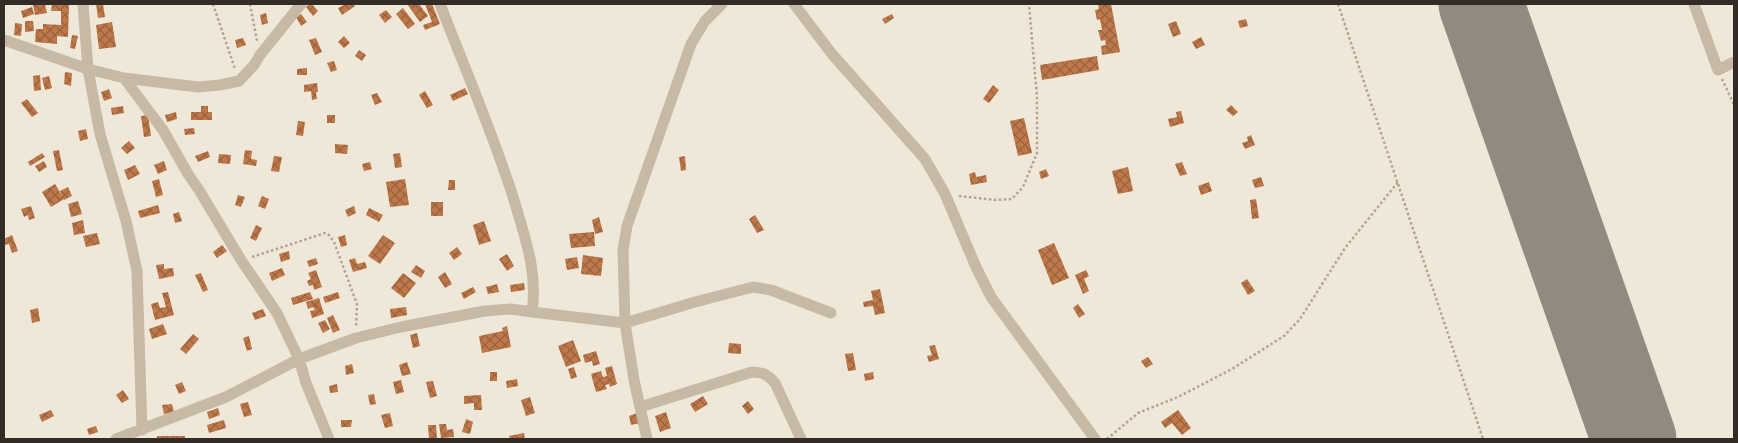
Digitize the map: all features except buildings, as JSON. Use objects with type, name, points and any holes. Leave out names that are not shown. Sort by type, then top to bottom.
[{"type":"street","points":[[84,4],[88,69],[100,134],[126,221],[137,271],[142,430]]},
{"type":"street","points":[[4,40],[88,69],[124,78],[198,87],[220,85],[239,80],[254,65],[301,4]]},
{"type":"street","points":[[440,4],[506,176],[530,252],[534,275],[532,312]]},
{"type":"street","points":[[647,439],[625,323],[623,250],[627,226],[691,44],[704,21],[722,4]]},
{"type":"street","points":[[794,4],[832,54],[924,158],[945,194],[972,259],[991,297],[1095,439]]},
{"type":"street","points":[[1694,4],[1718,70],[1734,62]]},
{"type":"street","points":[[124,78],[163,130],[241,260],[277,314],[299,359],[306,383],[329,439]]},
{"type":"street","points":[[116,439],[226,397],[299,359],[356,338],[401,327],[485,311],[511,309],[625,323],[711,297],[752,287],[771,290],[831,313]]},
{"type":"street","points":[[640,407],[752,372],[760,372],[768,376],[774,383],[801,439]]},
{"type":"path","points":[[213,4],[239,80]]},
{"type":"path","points":[[250,4],[260,55]]},
{"type":"path","points":[[945,194],[1004,200],[1012,199],[1023,187],[1037,153],[1037,97],[1029,4]]},
{"type":"path","points":[[1338,4],[1482,439]]},
{"type":"path","points":[[1718,70],[1734,105]]},
{"type":"path","points":[[1107,439],[1138,413],[1224,373],[1284,336],[1300,319],[1345,248],[1398,181]]},
{"type":"path","points":[[241,260],[325,233],[329,235],[334,242],[357,304],[356,338]]},
{"type":"runway","points":[[1481,4],[1634,439]]}]
